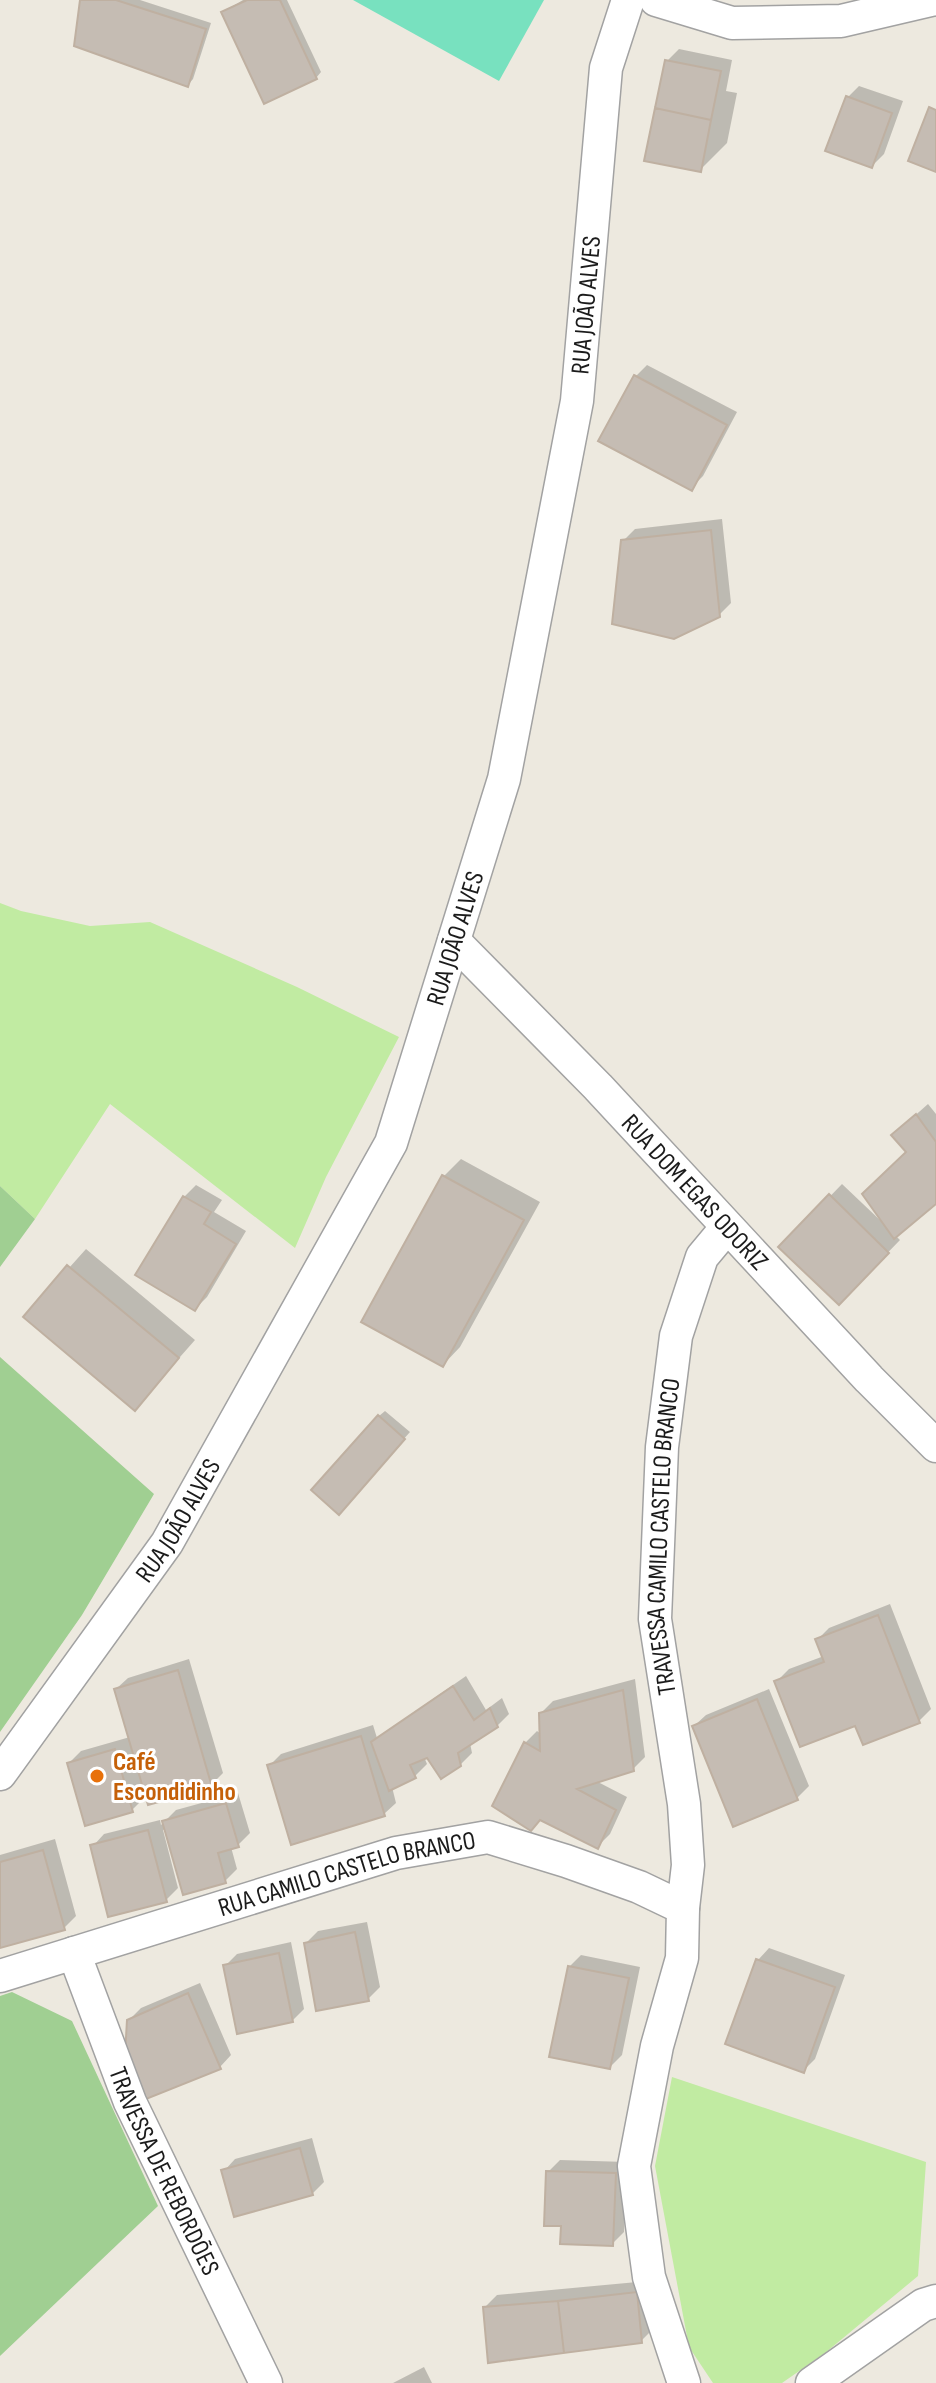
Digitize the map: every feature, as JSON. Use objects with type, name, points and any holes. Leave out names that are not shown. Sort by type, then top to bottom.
[{"type":"street","name":"RUA JOÃO ALVES","points":[[0,1774],[167,1543],[391,1143],[504,779],[574,416],[606,68],[628,0]]},
{"type":"street","points":[[656,0],[732,23],[841,21],[931,0]]},
{"type":"street","name":"RUA DOM EGAS ODORIZ","points":[[454,941],[598,1087],[869,1379],[936,1446]]},
{"type":"street","name":"TRAVESSA CAMILO CASTELO BRANCO","points":[[683,1908],[688,1865],[684,1804],[655,1619],[662,1447],[676,1336],[702,1257],[727,1227]]},
{"type":"street","name":"RUA CAMILO CASTELO BRANCO","points":[[0,1976],[396,1853],[488,1837],[595,1871],[683,1908]]},
{"type":"street","points":[[683,1908],[682,1958],[657,2046],[634,2166],[649,2277],[684,2383]]},
{"type":"street","name":"TRAVESSA DE REBORDÕES","points":[[74,1953],[130,2102],[266,2383]]},
{"type":"street","points":[[812,2383],[912,2312],[936,2301]]},
{"type":"green space","points":[[353,0],[544,0],[499,81]]},
{"type":"green space","points":[[0,903],[21,911],[90,926],[150,922],[297,987],[399,1037],[326,1177],[295,1248],[110,1104],[35,1219],[0,1186]]},
{"type":"green space","points":[[0,1186],[35,1219],[0,1267]]},
{"type":"green space","points":[[0,1357],[154,1494],[82,1615],[0,1732]]},
{"type":"green space","points":[[12,1992],[72,2021],[158,2206],[0,2356],[0,1996]]},
{"type":"green space","points":[[672,2077],[926,2162],[918,2276],[825,2353],[782,2383],[713,2383],[689,2347],[655,2166]]},
{"type":"building","points":[[80,0],[116,0],[206,29],[188,87],[74,46]]},
{"type":"building","points":[[247,0],[280,0],[317,79],[264,104],[221,12]]},
{"type":"building","points":[[665,60],[721,71],[711,120],[655,108]]},
{"type":"building","points":[[846,96],[892,113],[872,168],[825,151]]},
{"type":"building","points":[[929,107],[936,110],[936,172],[908,161]]},
{"type":"building","points":[[655,108],[711,120],[701,172],[644,161]]},
{"type":"building","points":[[634,375],[727,425],[692,491],[598,441]]},
{"type":"building","points":[[711,530],[720,617],[674,639],[612,624],[621,540]]},
{"type":"building","points":[[916,1114],[936,1142],[936,1204],[894,1239],[862,1194],[906,1152],[891,1135]]},
{"type":"building","points":[[442,1175],[524,1220],[443,1367],[361,1322]]},
{"type":"building","points":[[829,1194],[889,1253],[839,1305],[778,1247]]},
{"type":"building","points":[[183,1196],[211,1212],[204,1224],[236,1244],[195,1311],[135,1275]]},
{"type":"building","points":[[67,1265],[179,1358],[135,1411],[23,1317]]},
{"type":"building","points":[[378,1415],[405,1439],[339,1515],[311,1490]]},
{"type":"building","points":[[878,1615],[920,1723],[863,1745],[855,1726],[800,1747],[774,1681],[824,1662],[815,1639]]},
{"type":"building","points":[[178,1670],[212,1787],[148,1805],[114,1689]]},
{"type":"building","points":[[453,1686],[474,1720],[490,1708],[498,1727],[458,1753],[461,1766],[441,1779],[427,1758],[410,1765],[416,1778],[389,1791],[371,1742]]},
{"type":"building","points":[[623,1690],[634,1771],[577,1789],[616,1810],[598,1849],[540,1820],[531,1831],[492,1806],[524,1742],[540,1751],[539,1713]]},
{"type":"building","points":[[757,1699],[798,1800],[733,1827],[692,1726]]},
{"type":"building","points":[[361,1736],[385,1816],[291,1845],[267,1765]]},
{"type":"building","points":[[115,1749],[133,1812],[85,1826],[67,1763]]},
{"type":"building","points":[[226,1803],[239,1847],[218,1853],[226,1883],[183,1895],[162,1821]]},
{"type":"building","points":[[148,1830],[167,1902],[108,1917],[90,1845]]},
{"type":"building","points":[[43,1850],[65,1930],[0,1948],[0,1862]]},
{"type":"building","points":[[355,1932],[369,2001],[316,2011],[304,1943]]},
{"type":"building","points":[[279,1953],[293,2022],[237,2034],[223,1965]]},
{"type":"building","points":[[756,1959],[835,1987],[804,2073],[725,2044]]},
{"type":"building","points":[[568,1966],[629,1978],[610,2069],[549,2057]]},
{"type":"building","points":[[188,1993],[221,2069],[146,2099],[125,2055],[127,2020]]},
{"type":"building","points":[[300,2148],[313,2195],[234,2217],[221,2170]]},
{"type":"building","points":[[546,2171],[616,2173],[613,2246],[560,2244],[561,2226],[544,2226]]},
{"type":"building","points":[[637,2292],[642,2343],[564,2353],[558,2301]]},
{"type":"building","points":[[558,2301],[564,2353],[488,2363],[483,2307]]},
{"type":"place","name":"Café Escondidinho","points":[[97,1776]]}]
